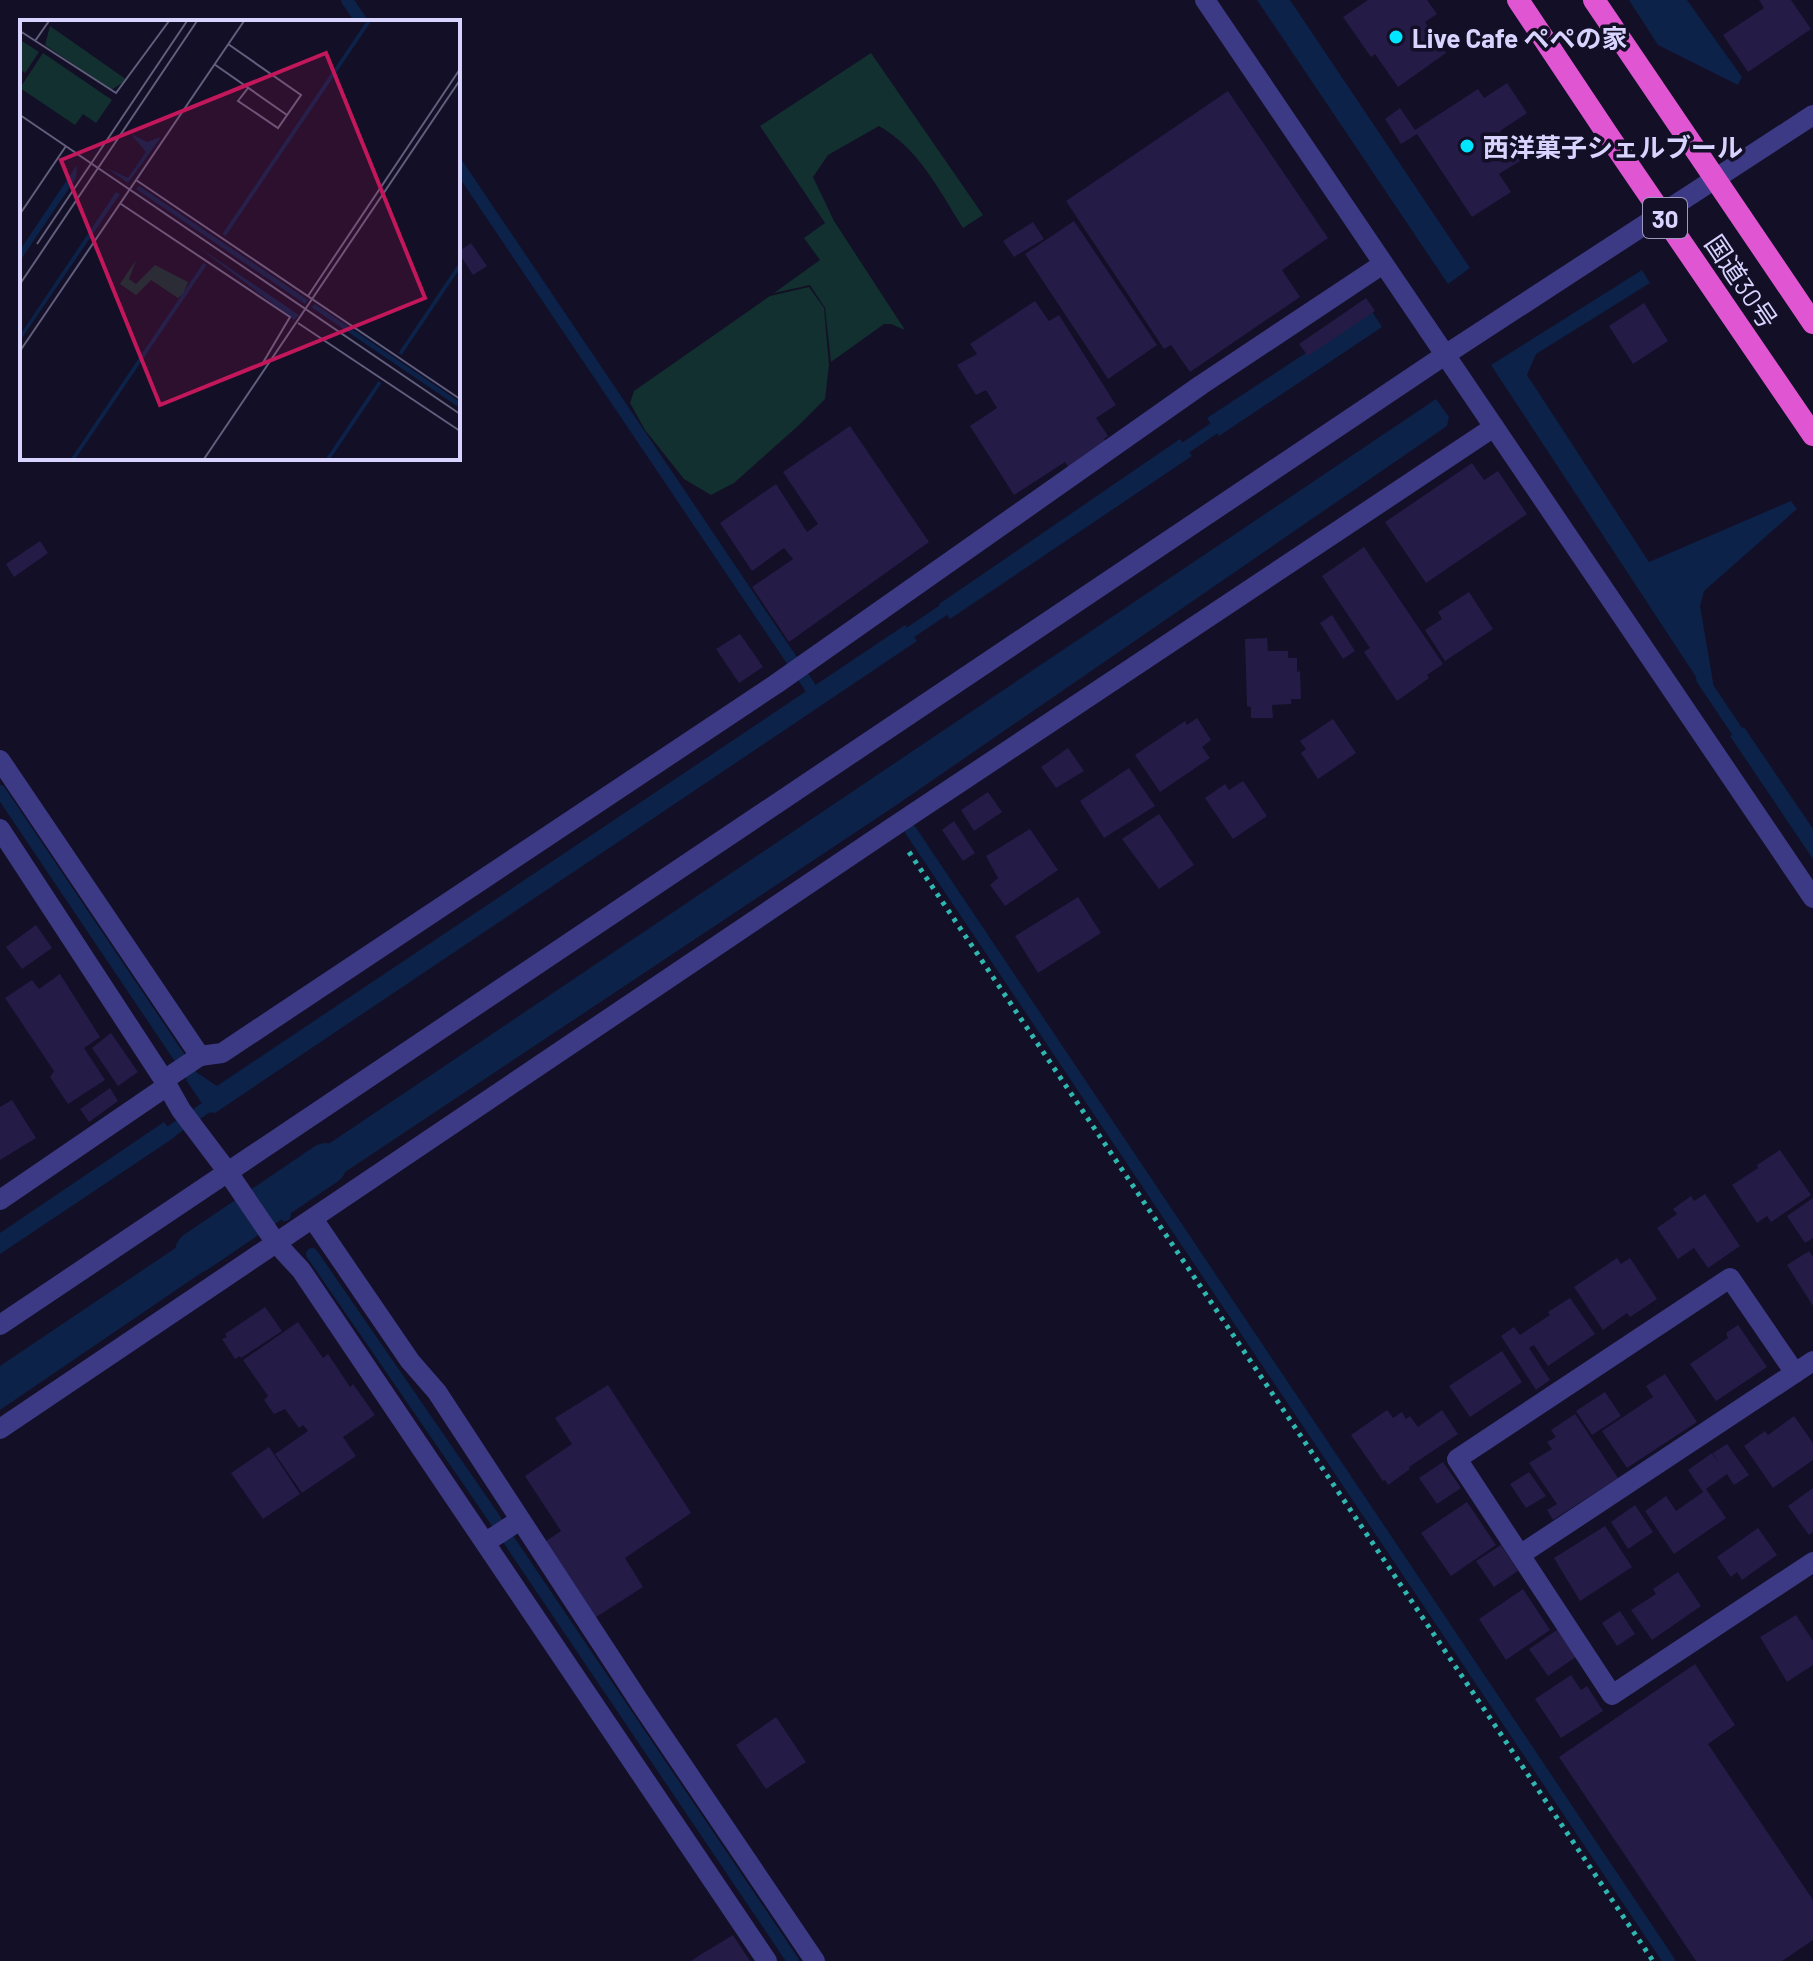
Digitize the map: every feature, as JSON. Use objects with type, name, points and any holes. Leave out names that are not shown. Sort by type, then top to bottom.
[{"type":"highway","name":"国道30号","points":[[1518,0],[1813,435]]},
{"type":"highway","name":"国道30号","points":[[1594,0],[1813,323]]},
{"type":"street","points":[[1205,0],[1813,898]]},
{"type":"street","points":[[0,1325],[1445,355],[1813,115]]},
{"type":"street","points":[[0,1200],[180,1071],[222,1053],[787,677],[1188,393],[1383,264]]},
{"type":"street","points":[[0,1429],[272,1237],[313,1219],[893,827],[1494,427]]},
{"type":"street","points":[[0,760],[180,1071],[181,1110],[272,1237],[650,1717],[815,1961]]},
{"type":"street","points":[[0,829],[180,1071]]},
{"type":"street","points":[[313,1219],[410,1361],[437,1392],[503,1532],[767,1961]]},
{"type":"street","points":[[1795,1373],[1730,1278],[1457,1459],[1612,1695],[1813,1562]]},
{"type":"street","points":[[1520,1555],[1813,1361]]},
{"type":"path","points":[[893,827],[1653,1961]]},
{"type":"green space","points":[[871,53],[983,215],[963,228],[917,158],[879,126],[828,155],[813,177],[834,221],[905,330],[884,324],[831,362],[825,308],[810,285],[774,293],[820,260],[804,238],[825,223],[760,126]]},
{"type":"green space","points":[[809,287],[824,308],[829,365],[825,399],[734,483],[711,495],[684,479],[645,430],[630,403],[634,391],[770,296]]},
{"type":"water","points":[[1257,0],[1290,0],[1470,268],[1448,284]]},
{"type":"water","points":[[1629,0],[1687,0],[1742,77],[1738,85],[1658,45]]},
{"type":"water","points":[[1642,270],[1650,283],[1536,354],[1527,375],[1649,562],[1791,501],[1797,509],[1704,591],[1700,606],[1714,688],[1706,692],[1491,365]]},
{"type":"water","points":[[1371,310],[1382,327],[1219,436],[1207,418]]},
{"type":"water","points":[[1436,399],[1449,417],[1447,426],[895,806],[288,1210],[269,1184]]},
{"type":"water","points":[[1180,439],[1192,456],[950,619],[939,604]]},
{"type":"water","points":[[905,625],[917,641],[215,1113],[208,1112],[186,1080],[196,1072],[217,1086]]},
{"type":"water","points":[[1744,727],[1813,829],[1813,859],[1730,736]]},
{"type":"water","points":[[164,1122],[175,1137],[0,1254],[0,1233]]},
{"type":"water","points":[[232,1210],[248,1226],[245,1243],[0,1410],[0,1366]]},
{"type":"building","name":"Live Cafe ペペの家","points":[[1368,0],[1427,0],[1437,14],[1425,22],[1446,53],[1398,87],[1375,54],[1371,57],[1343,17]]},
{"type":"building","points":[[1759,0],[1791,0],[1811,29],[1748,72],[1723,35],[1764,8]]},
{"type":"building","name":"西洋菓子シェルブール","points":[[1507,83],[1527,113],[1500,131],[1520,161],[1499,174],[1511,192],[1472,217],[1417,134],[1401,144],[1385,119],[1400,108],[1415,130],[1478,89],[1484,98]]},
{"type":"building","points":[[1228,91],[1328,238],[1282,270],[1300,297],[1190,372],[1171,345],[1164,349],[1066,201]]},
{"type":"building","points":[[1074,221],[1157,345],[1108,379],[1025,254]]},
{"type":"building","points":[[1033,222],[1044,239],[1014,257],[1003,241]]},
{"type":"building","points":[[471,243],[487,266],[473,275],[460,251]]},
{"type":"building","points":[[1366,298],[1375,311],[1308,356],[1299,344]]},
{"type":"building","points":[[1035,301],[1049,321],[1059,315],[1116,405],[1096,418],[1108,436],[1104,439],[1107,442],[1070,469],[1065,462],[1014,495],[970,426],[997,408],[986,390],[976,395],[957,365],[977,354],[970,344]]},
{"type":"building","points":[[1644,303],[1668,341],[1633,364],[1609,326]]},
{"type":"building","points":[[850,426],[929,542],[789,642],[752,587],[793,559],[784,548],[752,571],[720,523],[776,484],[807,532],[818,524],[783,472]]},
{"type":"building","points":[[1472,463],[1484,480],[1498,471],[1527,514],[1426,583],[1385,522]]},
{"type":"building","points":[[40,541],[48,553],[14,577],[6,564]]},
{"type":"building","points":[[1364,547],[1443,664],[1397,701],[1364,652],[1370,648],[1322,576]]},
{"type":"building","points":[[1469,592],[1493,629],[1445,661],[1425,630],[1442,619],[1438,612]]},
{"type":"building","points":[[1332,615],[1355,651],[1343,659],[1320,623]]},
{"type":"building","points":[[740,634],[763,667],[739,683],[716,649]]},
{"type":"building","points":[[1267,638],[1268,651],[1288,651],[1288,658],[1297,658],[1301,699],[1291,699],[1291,704],[1272,705],[1273,718],[1251,718],[1251,707],[1247,706],[1245,639]]},
{"type":"building","points":[[1197,718],[1211,740],[1202,747],[1210,758],[1160,792],[1135,755],[1185,721],[1187,725]]},
{"type":"building","points":[[1333,719],[1356,753],[1318,779],[1301,753],[1306,749],[1300,741]]},
{"type":"building","points":[[1068,748],[1084,771],[1056,788],[1041,767]]},
{"type":"building","points":[[1129,768],[1155,806],[1104,838],[1080,801]]},
{"type":"building","points":[[1243,781],[1267,816],[1233,839],[1205,798],[1225,784],[1229,790]]},
{"type":"building","points":[[988,792],[1002,812],[974,831],[961,810]]},
{"type":"building","points":[[1159,814],[1194,865],[1159,889],[1122,839]]},
{"type":"building","points":[[954,821],[975,853],[963,861],[942,830]]},
{"type":"building","points":[[1030,829],[1058,870],[1005,906],[990,885],[998,878],[986,856]]},
{"type":"building","points":[[1078,897],[1101,933],[1038,973],[1015,936]]},
{"type":"building","points":[[36,925],[52,948],[22,969],[6,947]]},
{"type":"building","points":[[60,974],[100,1037],[84,1048],[105,1080],[68,1104],[50,1077],[54,1071],[5,998],[32,980],[39,989]]},
{"type":"building","points":[[111,1033],[138,1072],[118,1086],[92,1048]]},
{"type":"building","points":[[110,1088],[118,1101],[89,1122],[80,1109]]},
{"type":"building","points":[[12,1100],[36,1138],[0,1160],[0,1107]]},
{"type":"building","points":[[1780,1150],[1811,1195],[1771,1222],[1767,1216],[1757,1223],[1732,1185]]},
{"type":"building","points":[[1705,1194],[1740,1246],[1708,1268],[1694,1248],[1678,1259],[1657,1228],[1677,1214],[1673,1209],[1691,1196],[1694,1201]]},
{"type":"building","points":[[1813,1198],[1813,1238],[1805,1243],[1787,1216]]},
{"type":"building","points":[[1809,1251],[1813,1257],[1813,1306],[1787,1265]]},
{"type":"building","points":[[1617,1258],[1621,1264],[1630,1258],[1657,1299],[1630,1317],[1627,1313],[1603,1330],[1574,1287]]},
{"type":"building","points":[[1570,1298],[1595,1334],[1548,1366],[1534,1345],[1529,1348],[1550,1380],[1536,1390],[1501,1336],[1514,1327],[1520,1335]]},
{"type":"building","points":[[265,1307],[282,1331],[235,1359],[222,1339]]},
{"type":"building","points":[[298,1322],[323,1358],[328,1354],[350,1387],[353,1384],[375,1415],[343,1437],[356,1456],[302,1493],[275,1454],[308,1431],[303,1425],[299,1428],[285,1409],[274,1414],[264,1400],[268,1396],[243,1360]]},
{"type":"building","points":[[1738,1325],[1767,1367],[1716,1401],[1690,1364],[1728,1338],[1726,1333]]},
{"type":"building","points":[[1502,1351],[1522,1382],[1470,1417],[1449,1386]]},
{"type":"building","points":[[1665,1374],[1697,1422],[1627,1468],[1602,1431],[1653,1397],[1646,1386]]},
{"type":"building","points":[[608,1385],[691,1513],[625,1558],[643,1587],[593,1619],[543,1543],[561,1531],[525,1476],[572,1444],[555,1418]]},
{"type":"building","points":[[1605,1392],[1621,1416],[1592,1435],[1576,1411]]},
{"type":"building","points":[[1387,1410],[1393,1418],[1402,1412],[1406,1419],[1410,1416],[1418,1427],[1442,1410],[1458,1434],[1388,1485],[1351,1435]]},
{"type":"building","points":[[1575,1414],[1618,1478],[1553,1520],[1547,1510],[1557,1504],[1529,1463],[1552,1449],[1547,1442],[1556,1437],[1551,1430]]},
{"type":"building","points":[[1794,1416],[1813,1443],[1813,1460],[1773,1488],[1744,1446],[1765,1431],[1768,1435]]},
{"type":"building","points":[[1727,1444],[1749,1475],[1734,1485],[1727,1474],[1706,1489],[1726,1518],[1674,1554],[1645,1511],[1666,1496],[1676,1511],[1703,1492],[1688,1470],[1712,1453],[1718,1462],[1713,1453]]},
{"type":"building","points":[[269,1447],[300,1494],[263,1519],[231,1473]]},
{"type":"building","points":[[1443,1462],[1461,1488],[1437,1504],[1419,1478]]},
{"type":"building","points":[[1529,1472],[1546,1496],[1526,1508],[1510,1484]]},
{"type":"building","points":[[1813,1488],[1813,1532],[1809,1535],[1788,1506]]},
{"type":"building","points":[[1467,1502],[1496,1545],[1451,1576],[1421,1533]]},
{"type":"building","points":[[1635,1505],[1653,1532],[1628,1549],[1611,1522]]},
{"type":"building","points":[[1605,1526],[1632,1567],[1580,1601],[1554,1558]]},
{"type":"building","points":[[1758,1528],[1777,1555],[1742,1580],[1737,1572],[1731,1577],[1717,1557]]},
{"type":"building","points":[[1501,1545],[1518,1571],[1494,1587],[1476,1561]]},
{"type":"building","points":[[1678,1572],[1701,1606],[1652,1640],[1631,1610],[1656,1594],[1653,1589]]},
{"type":"building","points":[[1523,1589],[1550,1630],[1506,1660],[1479,1619]]},
{"type":"building","points":[[1620,1611],[1635,1634],[1617,1646],[1602,1623]]},
{"type":"building","points":[[1796,1615],[1813,1641],[1813,1665],[1787,1682],[1760,1637]]},
{"type":"building","points":[[1557,1630],[1576,1657],[1548,1676],[1529,1649]]},
{"type":"building","points":[[1695,1664],[1735,1725],[1708,1744],[1813,1900],[1813,1940],[1782,1961],[1696,1961],[1559,1757]]},
{"type":"building","points":[[1571,1675],[1581,1690],[1587,1686],[1603,1711],[1561,1738],[1535,1699]]},
{"type":"building","points":[[776,1717],[806,1762],[766,1789],[736,1745]]},
{"type":"building","points":[[733,1935],[750,1961],[691,1961],[700,1955]]},
{"type":"waterway","points":[[347,0],[361,20]]},
{"type":"waterway","points":[[460,168],[816,696]]},
{"type":"waterway","points":[[1175,455],[1226,420]]},
{"type":"waterway","points":[[899,640],[957,601]]},
{"type":"waterway","points":[[1702,679],[1745,743]]},
{"type":"waterway","points":[[0,791],[200,1088]]},
{"type":"waterway","points":[[911,831],[1669,1961]]},
{"type":"waterway","points":[[160,1139],[217,1100]]},
{"type":"waterway","points":[[196,1252],[326,1164]]},
{"type":"waterway","points":[[274,1199],[285,1215]]},
{"type":"waterway","points":[[312,1254],[793,1961]]},
{"type":"place","name":"Live Cafe ペペの家","points":[[1396,37]]},
{"type":"place","name":"西洋菓子シェルブール","points":[[1467,146]]}]
